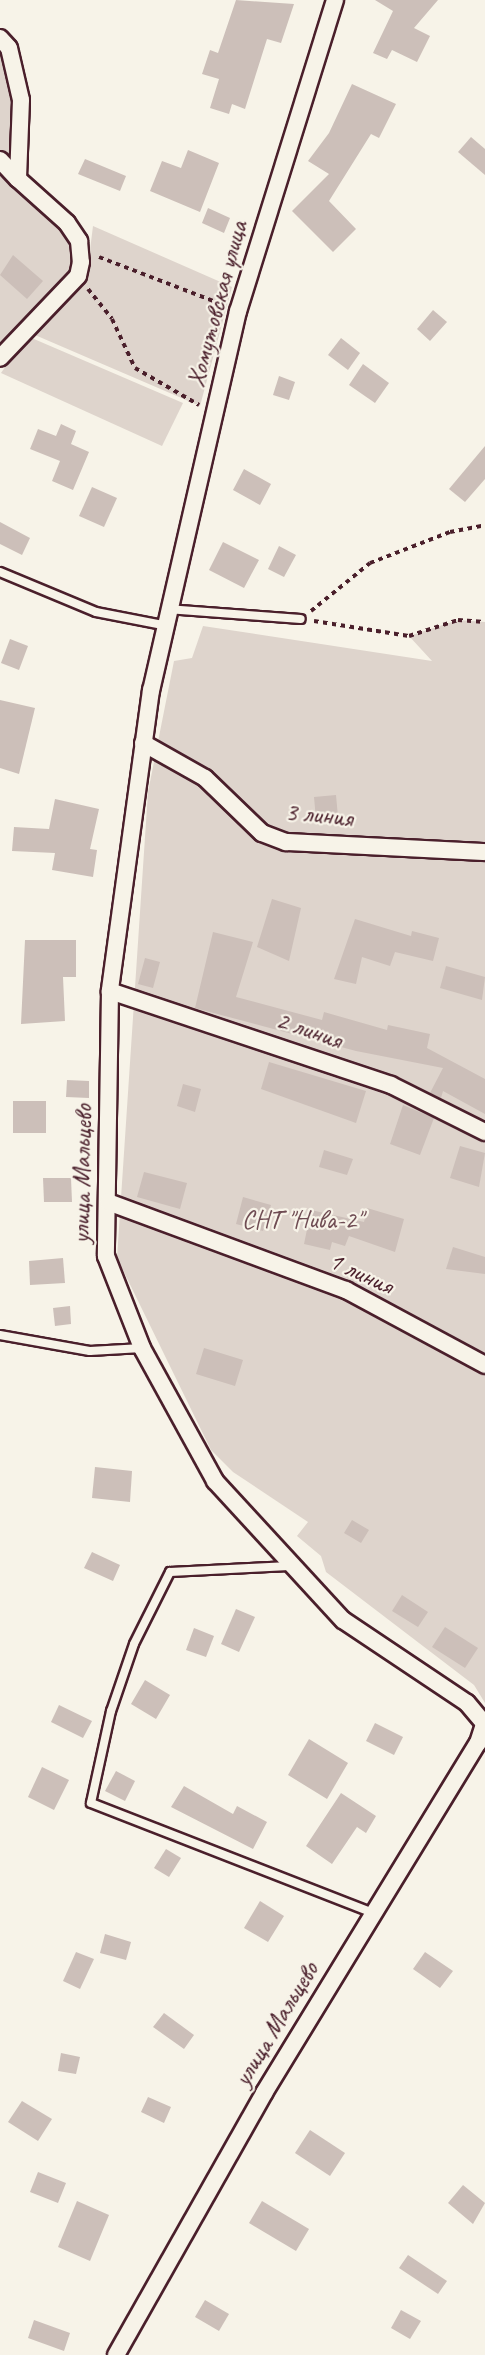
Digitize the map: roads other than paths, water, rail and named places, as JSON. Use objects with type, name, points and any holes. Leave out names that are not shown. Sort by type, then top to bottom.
[{"type":"street","name":"Хомутовская улица","points":[[165,617],[238,311],[335,0]]},
{"type":"street","points":[[0,38],[9,48],[21,100],[18,179]]},
{"type":"street","points":[[0,160],[67,224],[79,249],[78,276],[0,358]]},
{"type":"street","name":"улица Мальцево","points":[[116,2355],[373,1913],[478,1743],[484,1722],[467,1703],[343,1620],[289,1566],[214,1481],[142,1348],[106,1256],[110,992],[143,743],[165,617]]},
{"type":"street","name":"3 линия","points":[[143,743],[205,778],[262,833],[286,842],[485,852]]},
{"type":"street","name":"2 линия","points":[[110,992],[391,1084],[485,1132]]},
{"type":"street","name":"1 линия","points":[[108,1202],[346,1290],[485,1365]]},
{"type":"lane","points":[[0,572],[96,612],[165,617],[301,619]]},
{"type":"lane","points":[[0,1335],[90,1352],[142,1348]]},
{"type":"lane","points":[[289,1566],[170,1572],[122,1678],[91,1803],[373,1913]]},
{"type":"park label","name":"СНТ \"Нива-2\"","points":[[302,1220]]}]
